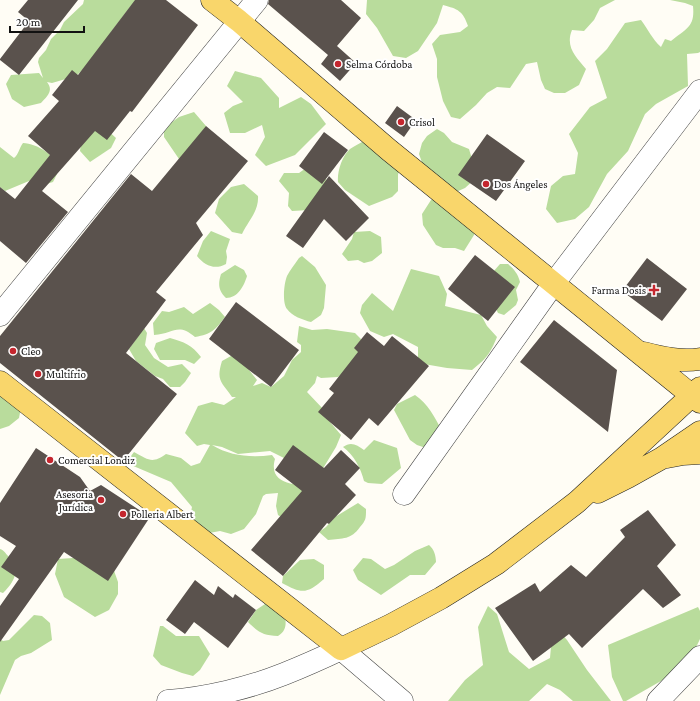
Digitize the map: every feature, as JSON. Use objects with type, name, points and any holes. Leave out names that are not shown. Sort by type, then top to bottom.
[{"type":"main road","points":[[0,382],[341,649],[391,625],[441,598],[496,564],[577,502],[697,395],[640,352],[389,150],[212,0]]},
{"type":"main road","points":[[640,352],[671,359],[700,359]]},
{"type":"main road","points":[[577,502],[628,478],[662,458],[700,432]]},
{"type":"main road","points":[[662,458],[684,454],[700,454]]},
{"type":"street","points":[[0,315],[257,0]]},
{"type":"street","points":[[404,494],[554,283],[700,91]]},
{"type":"street","points":[[168,701],[212,698],[283,674],[341,649],[402,701]]},
{"type":"street","points":[[658,701],[700,657]]},
{"type":"green space","points":[[84,0],[140,0],[130,7],[111,32],[95,58],[76,76],[52,83],[47,82],[50,91],[41,103],[24,107],[12,99],[6,84],[11,75],[39,73],[43,78],[38,62],[39,58],[46,50],[51,39],[60,30],[64,22],[83,4]]},
{"type":"green space","points":[[367,0],[615,0],[600,8],[594,20],[584,31],[572,30],[570,36],[571,47],[575,56],[586,69],[579,85],[565,93],[554,93],[545,89],[541,80],[537,62],[526,64],[510,88],[497,87],[487,93],[460,119],[451,117],[443,101],[437,77],[437,59],[432,44],[440,35],[460,32],[468,26],[462,14],[456,9],[443,5],[437,23],[418,51],[406,58],[393,56],[377,28],[366,14]]},
{"type":"green space","points":[[670,0],[700,0],[700,52],[687,54],[688,86],[656,104],[645,114],[628,151],[607,174],[589,207],[575,219],[557,223],[546,209],[551,186],[563,176],[575,174],[578,153],[569,134],[590,107],[607,98],[595,61],[607,49],[625,23],[641,20],[661,47],[665,39],[671,41],[686,30],[693,18],[693,6]]},
{"type":"green space","points":[[235,71],[261,78],[279,98],[279,108],[301,97],[311,104],[326,124],[295,155],[266,166],[255,155],[265,137],[262,125],[245,133],[230,133],[224,113],[233,106],[243,102],[227,86]]},
{"type":"green space","points":[[194,112],[206,126],[209,138],[187,156],[179,159],[164,137],[164,128],[179,117]]},
{"type":"green space","points":[[104,127],[116,138],[111,148],[90,162],[80,151],[82,134]]},
{"type":"green space","points":[[437,129],[444,133],[452,142],[469,149],[475,169],[475,179],[465,188],[456,192],[425,171],[419,154],[422,143],[427,136]]},
{"type":"green space","points":[[364,141],[401,160],[398,175],[398,191],[392,197],[369,206],[345,190],[338,182],[339,169],[347,152]]},
{"type":"green space","points":[[23,143],[35,146],[47,152],[55,162],[57,174],[53,182],[40,186],[29,181],[5,191],[0,187],[0,147],[14,158]]},
{"type":"green space","points":[[306,168],[327,174],[326,179],[329,191],[309,210],[292,211],[288,206],[289,193],[279,181],[284,173],[299,173]]},
{"type":"green space","points":[[244,184],[258,196],[258,201],[255,211],[242,234],[232,232],[215,213],[219,199],[231,187]]},
{"type":"green space","points":[[440,191],[478,223],[474,235],[464,251],[455,248],[443,248],[436,245],[423,225],[422,214],[431,200]]},
{"type":"green space","points":[[211,231],[230,239],[226,251],[226,264],[222,266],[214,267],[207,265],[197,256],[203,241]]},
{"type":"green space","points":[[370,231],[381,237],[382,253],[372,261],[364,263],[358,260],[348,261],[342,254],[352,239],[354,232]]},
{"type":"green space","points":[[302,256],[315,267],[326,285],[324,308],[321,315],[311,322],[292,314],[285,306],[284,302],[284,288],[287,276]]},
{"type":"green space","points":[[500,264],[508,264],[517,274],[520,282],[516,290],[518,300],[516,305],[504,315],[498,313],[495,307],[493,272]]},
{"type":"green space","points":[[235,265],[244,270],[247,276],[240,291],[234,296],[226,298],[221,292],[219,281],[221,274]]},
{"type":"green space","points":[[411,269],[439,276],[447,294],[445,306],[481,315],[487,326],[497,337],[487,356],[472,370],[447,368],[418,363],[418,347],[393,334],[384,337],[370,331],[360,313],[362,305],[372,293],[393,311]]},
{"type":"green space","points":[[210,303],[225,317],[216,328],[209,333],[195,337],[184,330],[175,330],[154,335],[153,323],[162,311],[169,312],[184,307],[193,314]]},
{"type":"green space","points":[[299,326],[312,330],[327,329],[355,333],[361,339],[363,350],[351,366],[338,377],[321,378],[317,376],[315,383],[307,392],[325,411],[330,422],[341,435],[336,447],[322,470],[284,458],[270,451],[238,454],[222,447],[212,445],[233,454],[249,456],[272,455],[275,459],[274,468],[276,475],[281,480],[287,483],[319,486],[287,521],[278,515],[276,506],[278,493],[266,494],[263,496],[256,514],[244,529],[231,534],[220,531],[204,534],[197,529],[193,523],[191,516],[192,507],[171,482],[131,465],[128,460],[134,452],[150,460],[157,459],[166,454],[181,458],[191,466],[200,463],[210,445],[204,444],[197,446],[185,433],[198,406],[212,402],[224,405],[236,397],[232,397],[222,384],[219,373],[222,361],[231,356],[244,359],[249,370],[257,380],[253,386],[262,383],[271,387],[284,376],[292,360],[301,352],[301,345],[297,342]]},
{"type":"green space","points":[[144,328],[147,333],[145,345],[154,358],[168,367],[182,364],[191,373],[180,387],[170,387],[163,379],[155,376],[136,361],[129,349]]},
{"type":"green space","points":[[170,338],[187,344],[201,357],[194,364],[185,360],[160,360],[154,349],[156,343]]},
{"type":"green space","points":[[0,381],[21,407],[19,418],[9,426],[0,429]]},
{"type":"green space","points":[[415,395],[427,406],[441,429],[429,449],[417,445],[410,440],[394,410],[397,404]]},
{"type":"green space","points":[[374,440],[397,448],[401,468],[382,484],[368,483],[364,481],[356,462],[343,447],[351,444],[364,450]]},
{"type":"green space","points":[[358,503],[366,509],[366,517],[357,531],[353,534],[346,538],[328,540],[319,532],[335,517]]},
{"type":"green space","points":[[429,545],[436,557],[436,562],[425,575],[410,575],[381,595],[358,580],[353,570],[363,558],[371,559],[385,569],[394,565],[415,551]]},
{"type":"green space","points":[[0,549],[5,552],[15,567],[15,576],[3,593],[0,592]]},
{"type":"green space","points":[[103,552],[112,565],[118,582],[118,594],[109,610],[95,617],[64,597],[55,574],[58,559],[73,558]]},
{"type":"green space","points":[[314,559],[324,565],[324,579],[313,588],[300,591],[282,583],[283,576],[300,560]]},
{"type":"green space","points":[[268,602],[285,614],[285,626],[283,631],[278,636],[262,633],[248,622],[256,610]]},
{"type":"green space","points":[[488,606],[497,614],[509,652],[529,669],[550,658],[553,624],[567,640],[587,670],[611,701],[573,701],[560,690],[547,684],[529,701],[448,701],[465,680],[483,665],[478,627]]},
{"type":"green space","points":[[698,607],[700,611],[700,639],[689,662],[668,677],[626,701],[623,701],[612,677],[608,645]]},
{"type":"green space","points":[[34,615],[42,616],[50,623],[52,640],[31,653],[21,656],[15,660],[0,695],[0,639],[3,641],[9,640]]},
{"type":"green space","points":[[160,626],[163,626],[176,636],[199,636],[210,654],[200,670],[193,676],[161,665],[153,656]]},
{"type":"building","points":[[28,0],[78,0],[19,75],[0,59],[29,21],[18,12]]},
{"type":"building","points":[[135,0],[166,0],[198,25],[132,112],[130,111],[107,140],[95,131],[42,191],[68,212],[26,263],[0,241],[0,187],[15,199],[50,155],[28,136],[59,101],[52,95],[72,70],[78,75]]},
{"type":"building","points":[[269,0],[341,0],[361,18],[337,46],[356,63],[340,81],[321,64],[328,55],[268,4]]},
{"type":"building","name":"Crisol","points":[[397,106],[416,120],[404,137],[385,123]]},
{"type":"building","points":[[206,126],[248,161],[196,223],[203,235],[156,292],[166,300],[126,353],[177,394],[123,461],[0,363],[0,336],[131,174],[152,191]]},
{"type":"building","points":[[324,132],[348,150],[322,184],[299,166]]},
{"type":"building","points":[[487,134],[525,161],[496,201],[458,175]]},
{"type":"building","points":[[329,176],[369,218],[346,241],[324,219],[303,248],[286,236]]},
{"type":"building","points":[[475,255],[515,287],[488,321],[448,289]]},
{"type":"building","name":"Farma Dosis","points":[[647,258],[687,289],[662,321],[622,291]]},
{"type":"building","points":[[236,302],[299,350],[271,387],[209,339]]},
{"type":"building","points":[[554,320],[617,370],[608,432],[520,362]]},
{"type":"building","points":[[367,332],[384,346],[392,336],[429,366],[378,426],[369,418],[351,440],[318,412],[334,393],[329,389],[358,352],[354,348]]},
{"type":"building","points":[[293,445],[324,468],[341,450],[360,468],[345,484],[356,495],[329,524],[327,523],[283,576],[251,550],[302,491],[275,470]]},
{"type":"building","points":[[36,448],[80,477],[90,491],[101,485],[150,517],[108,581],[64,552],[0,642],[0,606],[19,579],[1,567],[16,546],[0,536],[0,503]]},
{"type":"building","points":[[648,510],[676,545],[657,566],[681,595],[663,608],[643,589],[582,648],[569,634],[533,661],[495,608],[535,583],[540,592],[571,565],[586,577],[625,537],[620,530]]},
{"type":"building","points":[[195,580],[214,595],[218,586],[233,598],[235,594],[256,610],[228,648],[194,622],[185,634],[166,620]]},
{"type":"place","name":"Selma Córdoba","points":[[338,64]]},
{"type":"place","name":"Crisol","points":[[401,122]]},
{"type":"place","name":"Dos Ángeles","points":[[486,184]]},
{"type":"place","name":"Farma Dosis","points":[[654,290]]},
{"type":"place","name":"Cleo","points":[[13,351]]},
{"type":"place","name":"Multifrio","points":[[38,374]]},
{"type":"place","name":"Comercial Londiz","points":[[50,460]]},
{"type":"place","name":"Asesoria Jurídica","points":[[101,500]]},
{"type":"place","name":"Polleria Albert","points":[[123,514]]}]
